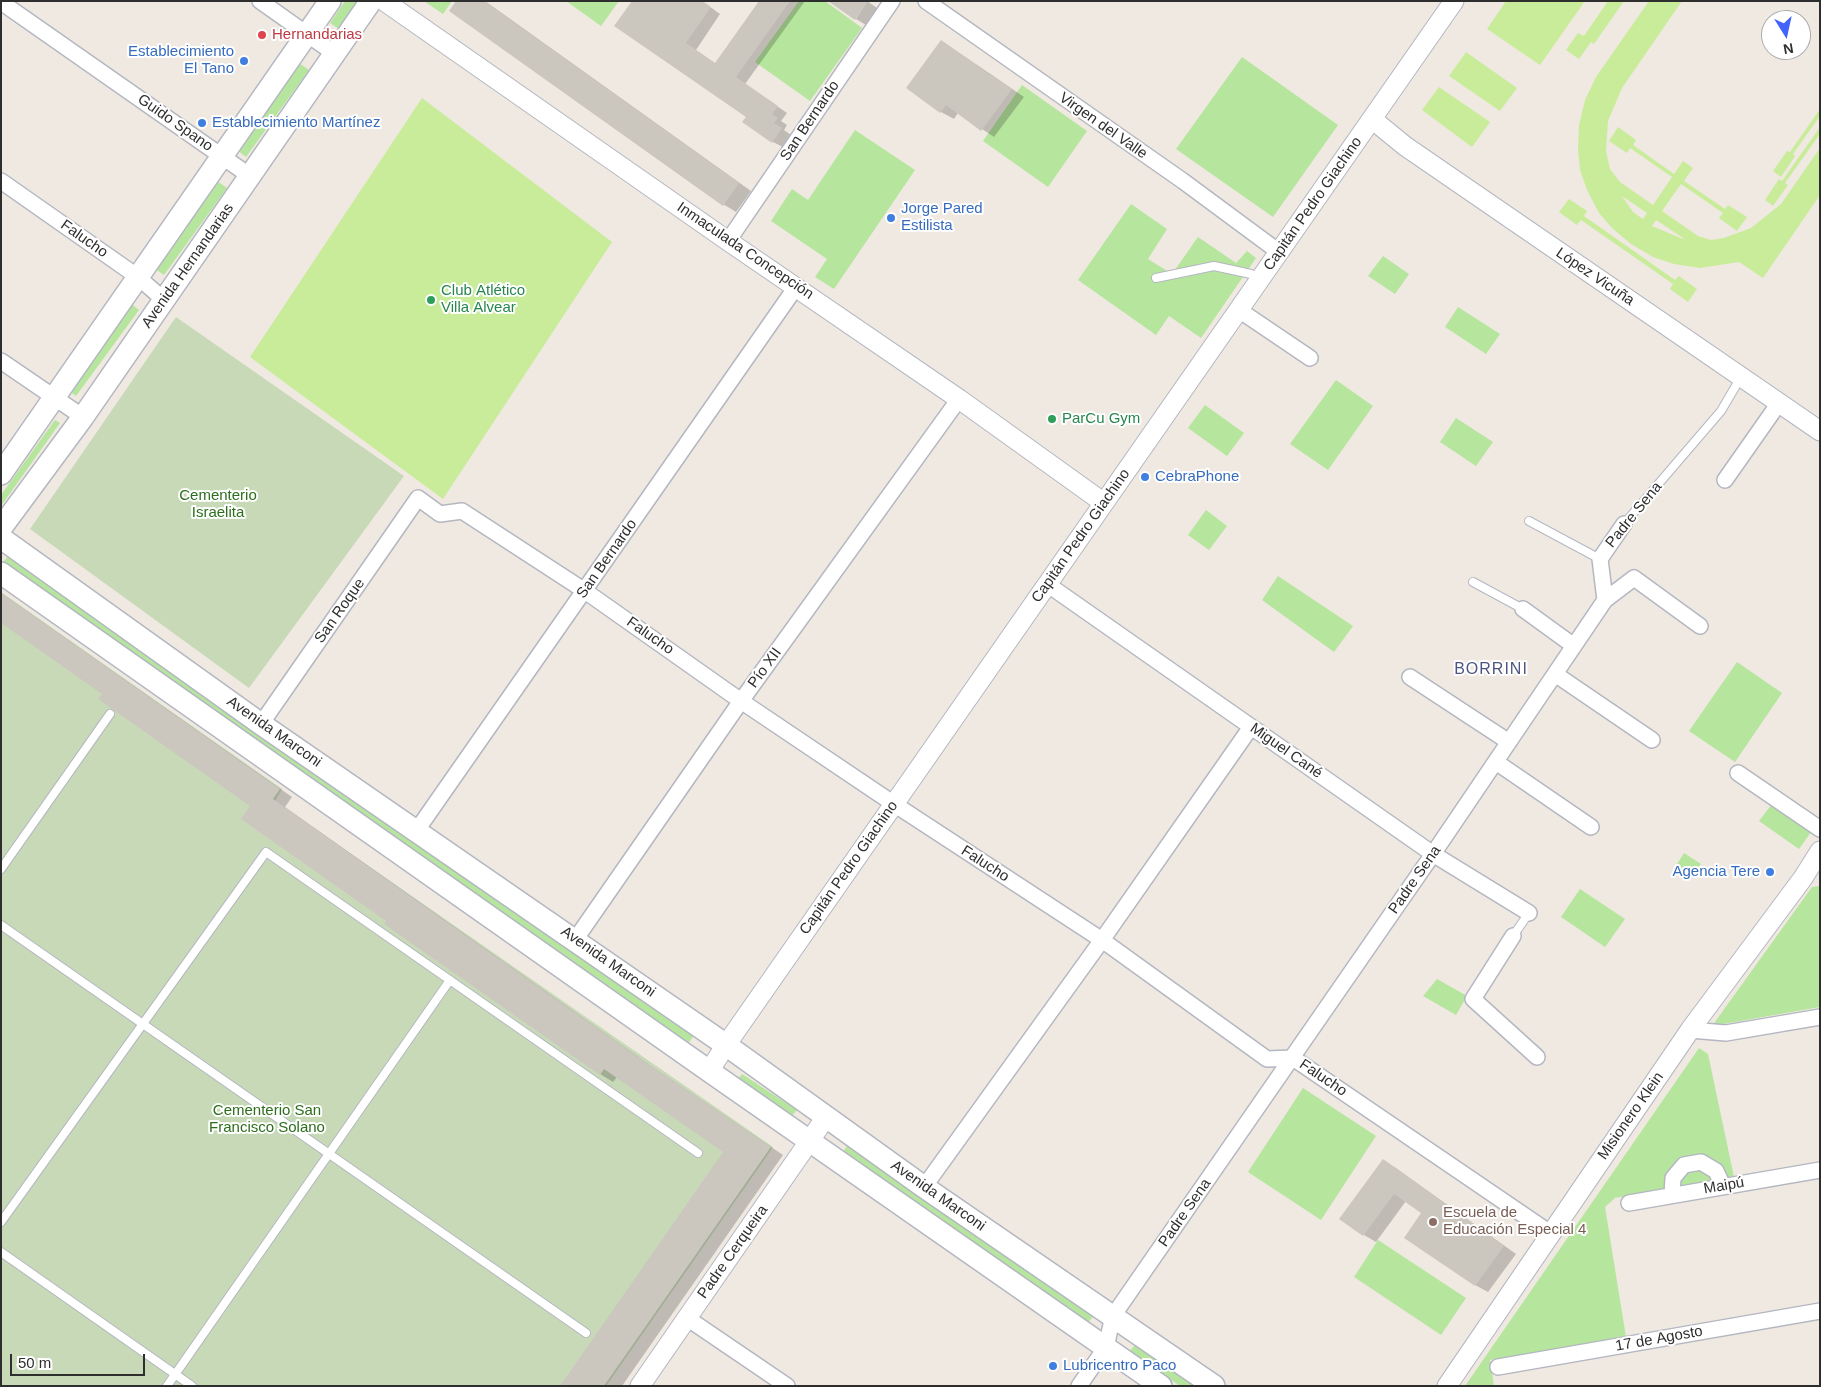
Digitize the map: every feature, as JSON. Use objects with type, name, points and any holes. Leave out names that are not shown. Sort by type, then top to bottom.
[{"type":"main road","points":[[1,474],[330,1]]},
{"type":"main road","name":"Avenida Hernandarias","points":[[1,528],[83,417],[371,1]]},
{"type":"main road","name":"Avenida Marconi","points":[[1,538],[261,724],[726,1045],[924,1187],[1214,1386]]},
{"type":"main road","name":"Avenida Marconi","points":[[1,573],[709,1072],[1161,1386]]},
{"type":"street","points":[[260,1],[335,54]]},
{"type":"street","name":"Inmaculada Concepción","points":[[384,1],[728,241],[959,399],[1104,502]]},
{"type":"street","name":"Virgen del Valle","points":[[926,1],[1280,252]]},
{"type":"street","name":"Capitán Pedro Giachino","points":[[709,1072],[1454,1]]},
{"type":"street","name":"Guido Spano","points":[[1,2],[250,176]]},
{"type":"street","name":"San Bernardo","points":[[728,241],[888,3]]},
{"type":"street","name":"López Vicuña","points":[[1372,119],[1405,146],[1820,431]]},
{"type":"street","name":"Falucho","points":[[1,181],[138,277],[164,300]]},
{"type":"street","name":"San Bernardo","points":[[417,830],[796,287]]},
{"type":"street","points":[[1239,310],[1310,358]]},
{"type":"street","points":[[1,361],[83,417]]},
{"type":"street","name":"Pío XII","points":[[575,940],[741,701],[959,399]]},
{"type":"street","points":[[1725,480],[1778,403]]},
{"type":"street","name":"Falucho","points":[[418,498],[440,514],[462,511],[585,591],[741,701],[894,804],[1102,940],[1267,1059],[1293,1058],[1550,1233]]},
{"type":"street","name":"San Roque","points":[[261,724],[418,498]]},
{"type":"street","name":"Padre Sena","points":[[1079,1386],[1106,1347],[1113,1316],[1434,854],[1605,600],[1600,559],[1624,524]]},
{"type":"street","points":[[1605,600],[1634,578],[1700,626]]},
{"type":"street","name":"Miguel Cané","points":[[1047,584],[1434,854],[1529,913]]},
{"type":"street","points":[[1523,609],[1574,646]]},
{"type":"street","points":[[1555,674],[1652,740]]},
{"type":"street","points":[[1410,677],[1509,742]]},
{"type":"street","points":[[924,1187],[1102,940],[1251,727]]},
{"type":"street","points":[[1496,762],[1591,827]]},
{"type":"street","points":[[1738,773],[1820,829]]},
{"type":"street","name":"Misionero Klein","points":[[1447,1386],[1690,1030],[1811,876],[1820,851]]},
{"type":"street","points":[[1513,936],[1473,999],[1537,1057]]},
{"type":"street","points":[[1690,1030],[1726,1033],[1820,1017]]},
{"type":"street","name":"Padre Cerqueira","points":[[640,1386],[826,1118]]},
{"type":"street","points":[[1672,1195],[1673,1178],[1684,1165],[1701,1162],[1716,1171],[1723,1186]]},
{"type":"street","name":"Maipú","points":[[1629,1203],[1820,1170]]},
{"type":"street","name":"17 de Agosto","points":[[1498,1367],[1820,1311]]},
{"type":"street","points":[[687,1318],[787,1386]]},
{"type":"lane","points":[[1156,278],[1214,266],[1251,274],[1260,279]]},
{"type":"lane","name":"Padre Sena","points":[[1624,524],[1721,411],[1740,377]]},
{"type":"lane","points":[[1529,521],[1600,559]]},
{"type":"lane","points":[[1473,582],[1523,609]]},
{"type":"lane","points":[[1,869],[110,714]]},
{"type":"lane","points":[[1,1222],[266,852],[698,1153]]},
{"type":"lane","points":[[1513,936],[1529,913]]},
{"type":"lane","points":[[1,924],[586,1333]]},
{"type":"lane","points":[[167,1386],[450,980]]},
{"type":"lane","points":[[1,1252],[192,1386]]},
{"type":"green space","points":[[345,1],[359,2],[339,29],[330,23]]},
{"type":"green space","points":[[424,1],[452,1],[443,14]]},
{"type":"green space","points":[[566,1],[619,1],[601,26]]},
{"type":"green space","points":[[799,1],[825,1],[862,28],[810,101],[755,62]]},
{"type":"green space","points":[[1506,1],[1585,1],[1540,65],[1487,29]]},
{"type":"green space","points":[[1608,1],[1624,1],[1594,44],[1591,42],[1579,59],[1566,50],[1578,33],[1584,36]]},
{"type":"green space","points":[[1649,1],[1682,1],[1622,88],[1608,121],[1606,151],[1610,169],[1620,182],[1653,205],[1672,177],[1630,148],[1627,153],[1609,141],[1618,127],[1636,140],[1633,145],[1674,174],[1683,161],[1693,168],[1684,181],[1725,209],[1728,205],[1747,217],[1737,231],[1719,218],[1723,213],[1681,184],[1662,211],[1698,236],[1711,240],[1724,238],[1751,228],[1781,204],[1820,148],[1820,195],[1763,278],[1739,262],[1700,268],[1674,264],[1653,257],[1631,244],[1612,228],[1599,213],[1587,190],[1580,170],[1578,149],[1579,125],[1585,100],[1596,77]],"holes":[[[1622,196],[1647,213],[1643,219],[1633,212]],[[1656,220],[1683,238],[1683,239],[1652,226]]]},
{"type":"green space","points":[[1466,52],[1517,88],[1500,111],[1449,76]]},
{"type":"green space","points":[[1242,57],[1338,125],[1273,217],[1176,149]]},
{"type":"green space","points":[[299,63],[309,70],[246,157],[236,149]]},
{"type":"green space","points":[[1022,85],[1087,131],[1048,187],[983,141]]},
{"type":"green space","points":[[1439,87],[1490,122],[1472,147],[1422,110]]},
{"type":"green space","name":"Club Atlético Villa Alvear","points":[[422,98],[612,242],[443,499],[250,357]]},
{"type":"green space","points":[[1820,109],[1820,116],[1793,154],[1795,156],[1781,177],[1773,171],[1787,151],[1790,152]]},
{"type":"green space","points":[[1820,127],[1820,134],[1785,183],[1788,185],[1773,206],[1765,200],[1779,179],[1782,181]]},
{"type":"green space","points":[[855,130],[915,170],[834,289],[815,277],[827,259],[771,221],[792,189],[808,200]]},
{"type":"green space","points":[[217,181],[227,188],[164,275],[154,268]]},
{"type":"green space","points":[[1569,199],[1587,211],[1584,216],[1675,280],[1679,276],[1697,289],[1688,302],[1670,289],[1673,284],[1581,220],[1577,225],[1559,212]]},
{"type":"green space","points":[[1131,204],[1167,229],[1148,259],[1172,274],[1198,237],[1236,263],[1247,251],[1256,258],[1201,338],[1169,316],[1156,335],[1078,280]]},
{"type":"green space","points":[[1383,256],[1409,274],[1395,294],[1368,276]]},
{"type":"green space","points":[[129,302],[139,310],[76,396],[66,389]]},
{"type":"green space","points":[[1458,307],[1500,334],[1486,354],[1445,327]]},
{"type":"green space","name":"Cementerio Israelita","points":[[176,317],[404,476],[249,688],[30,529]]},
{"type":"green space","points":[[1336,380],[1373,406],[1328,470],[1290,444]]},
{"type":"green space","points":[[1205,405],[1244,433],[1227,456],[1188,428]]},
{"type":"green space","points":[[1456,418],[1493,442],[1476,466],[1440,442]]},
{"type":"green space","points":[[55,420],[60,423],[1,506],[1,495]]},
{"type":"green space","points":[[1206,510],[1227,526],[1209,550],[1188,535]]},
{"type":"green space","points":[[8,556],[694,1035],[688,1044],[2,564]]},
{"type":"green space","points":[[1278,576],[1353,626],[1334,652],[1262,600]]},
{"type":"green space","name":"Cementerio San Francisco Solano","points":[[1,592],[282,789],[275,801],[773,1147],[606,1386],[1,1386]]},
{"type":"green space","points":[[1737,662],[1782,693],[1735,762],[1689,731]]},
{"type":"green space","points":[[1772,804],[1811,832],[1799,849],[1759,821]]},
{"type":"green space","points":[[1684,853],[1701,864],[1690,880],[1674,869]]},
{"type":"green space","points":[[1820,886],[1820,1007],[1712,1026],[1812,887]]},
{"type":"green space","points":[[1580,889],[1625,919],[1605,947],[1561,917]]},
{"type":"green space","points":[[1437,979],[1467,996],[1456,1015],[1423,996]]},
{"type":"green space","points":[[1699,1048],[1708,1054],[1734,1177],[1615,1198],[1605,1207],[1626,1337],[1490,1360],[1494,1386],[1465,1386]]},
{"type":"green space","points":[[742,1074],[797,1110],[790,1118],[735,1082]]},
{"type":"green space","points":[[1303,1088],[1376,1136],[1321,1220],[1248,1172]]},
{"type":"green space","points":[[849,1143],[1094,1315],[1088,1323],[843,1152]]},
{"type":"green space","points":[[1378,1240],[1466,1298],[1441,1335],[1354,1277]]},
{"type":"green space","points":[[1136,1343],[1199,1386],[1180,1386],[1130,1351]]},
{"type":"building","points":[[456,1],[484,1],[739,183],[723,206],[449,11]]},
{"type":"building","points":[[632,1],[702,1],[711,7],[686,43],[715,63],[759,1],[790,1],[736,77],[778,106],[772,114],[778,118],[774,123],[782,128],[772,143],[742,122],[746,117],[614,26]]},
{"type":"building","points":[[828,1],[868,1],[855,20]]},
{"type":"building","points":[[941,40],[1012,89],[981,131],[946,105],[940,113],[906,88]]},
{"type":"building","points":[[1,593],[280,789],[273,799],[638,1057],[771,1147],[604,1386],[560,1386],[723,1152],[604,1069],[600,1075],[384,924],[386,921],[241,819],[250,806],[98,699],[102,694],[1,623]]},
{"type":"building","name":"Escuela de Educación Especial 4","points":[[1383,1159],[1504,1246],[1475,1286],[1404,1238],[1421,1213],[1394,1194],[1363,1236],[1339,1219]]},
{"type":"place","name":"Hernandarias","points":[[262,35]]},
{"type":"place","name":"Establecimiento El Tano","points":[[244,61]]},
{"type":"place","name":"Establecimiento Martínez","points":[[202,123]]},
{"type":"place","name":"Jorge Pared Estilista","points":[[891,218]]},
{"type":"place","name":"Club Atlético Villa Alvear","points":[[431,300]]},
{"type":"place","name":"ParCu Gym","points":[[1052,419]]},
{"type":"place","name":"CebraPhone","points":[[1145,477]]},
{"type":"place","name":"Agencia Tere","points":[[1770,872]]},
{"type":"place","name":"Escuela de Educación Especial 4","points":[[1433,1222]]},
{"type":"place","name":"Lubricentro Paco","points":[[1053,1366]]},
{"type":"district","name":"BORRINI","points":[[1491,670]]}]
